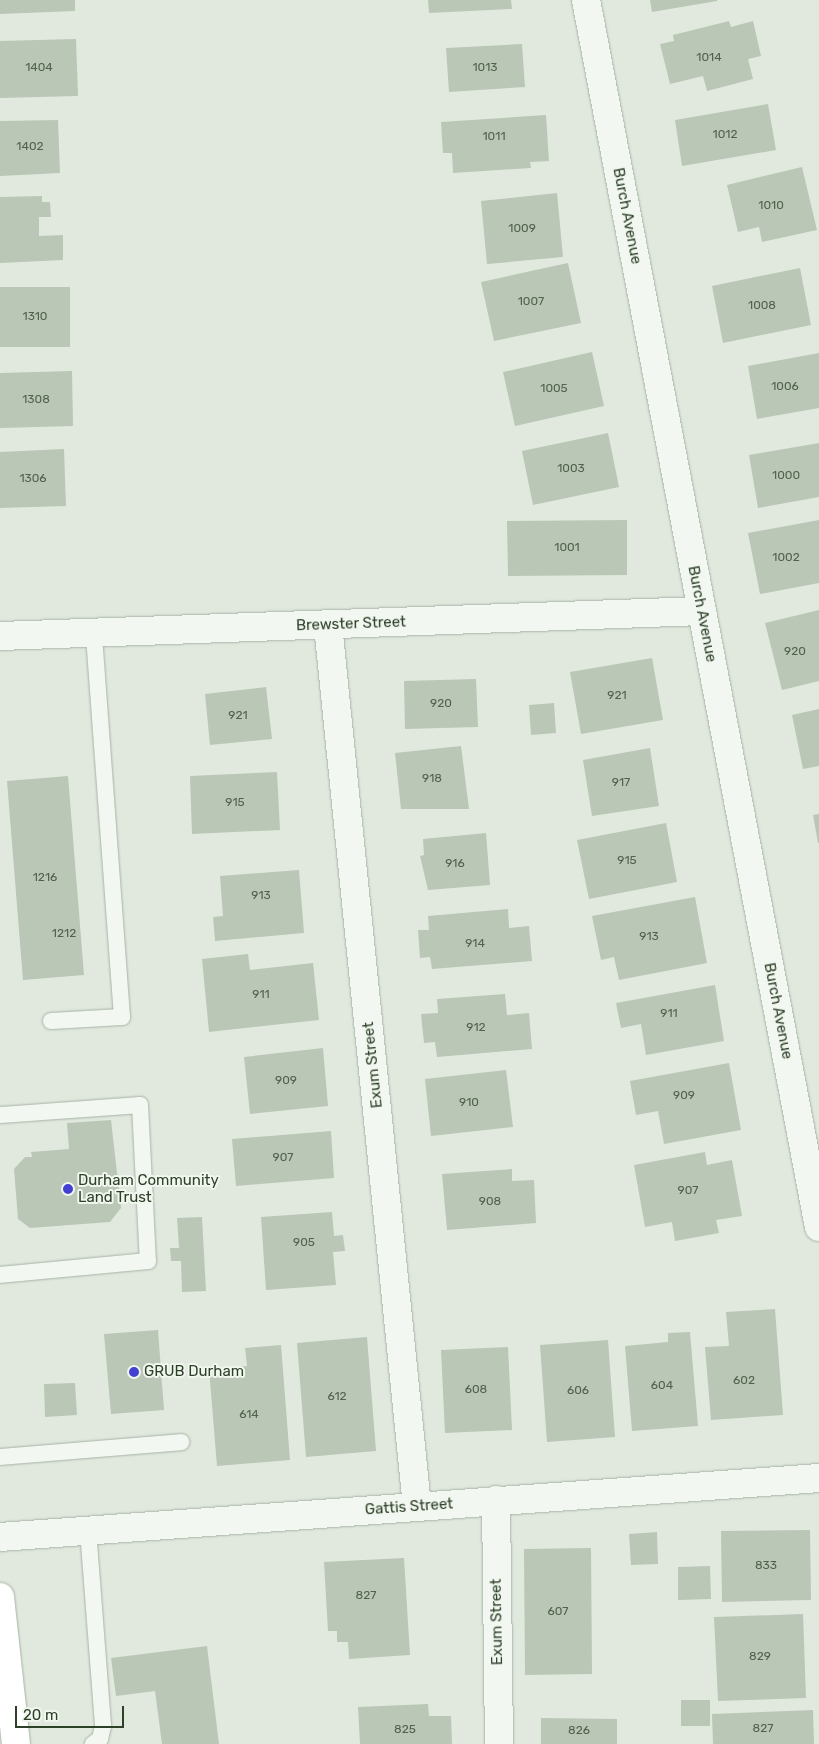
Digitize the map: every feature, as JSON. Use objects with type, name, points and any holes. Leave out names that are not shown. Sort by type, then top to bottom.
[{"type":"main road","points":[[0,1597],[16,1744]]},
{"type":"street","name":"Burch Avenue","points":[[586,0],[819,1227]]},
{"type":"street","name":"Brewster Street","points":[[0,636],[702,611]]},
{"type":"street","name":"Exum Street","points":[[328,625],[417,1506]]},
{"type":"street","name":"Gattis Street","points":[[0,1537],[819,1478]]},
{"type":"street","name":"Exum Street","points":[[496,1500],[499,1744]]},
{"type":"lane","points":[[50,1021],[122,1017],[94,633]]},
{"type":"lane","points":[[0,1115],[140,1105],[148,1261],[0,1275]]},
{"type":"lane","points":[[0,1457],[181,1442]]},
{"type":"lane","points":[[88,1530],[103,1726],[100,1739],[94,1744]]},
{"type":"building","points":[[0,0],[75,0],[75,11],[0,14]]},
{"type":"building","points":[[428,0],[511,0],[512,9],[429,13]]},
{"type":"building","points":[[650,0],[717,0],[717,1],[652,12]]},
{"type":"building","points":[[729,21],[731,27],[753,21],[761,56],[748,59],[753,79],[707,91],[703,76],[670,84],[660,44],[674,41],[673,35]]},
{"type":"building","points":[[76,39],[78,96],[0,98],[0,41]]},
{"type":"building","points":[[522,44],[525,87],[449,92],[446,48]]},
{"type":"building","points":[[768,104],[776,150],[682,166],[675,120]]},
{"type":"building","points":[[546,115],[549,161],[530,162],[531,168],[453,173],[452,153],[443,153],[441,122]]},
{"type":"building","points":[[58,120],[60,173],[0,176],[0,121]]},
{"type":"building","points":[[802,167],[817,230],[762,242],[759,227],[738,232],[727,185]]},
{"type":"building","points":[[557,193],[563,257],[487,264],[481,201]]},
{"type":"building","points":[[42,196],[42,202],[50,202],[51,217],[39,217],[39,236],[63,235],[63,260],[0,263],[0,197]]},
{"type":"building","points":[[568,263],[581,323],[494,341],[481,282]]},
{"type":"building","points":[[800,268],[811,325],[723,343],[712,286]]},
{"type":"building","points":[[0,287],[70,287],[70,347],[0,347]]},
{"type":"building","points":[[592,352],[604,406],[515,426],[503,372]]},
{"type":"building","points":[[819,353],[819,408],[757,419],[748,366]]},
{"type":"building","points":[[72,371],[73,426],[0,428],[0,373]]},
{"type":"building","points":[[608,433],[619,487],[533,505],[522,451]]},
{"type":"building","points":[[819,443],[819,497],[758,508],[749,455]]},
{"type":"building","points":[[64,449],[66,506],[0,508],[0,452]]},
{"type":"building","points":[[627,520],[627,575],[508,576],[507,521]]},
{"type":"building","points":[[819,520],[819,583],[760,594],[748,533]]},
{"type":"building","points":[[819,610],[819,681],[782,690],[765,623]]},
{"type":"building","points":[[652,658],[663,720],[581,734],[570,672]]},
{"type":"building","points":[[476,679],[478,727],[405,729],[404,681]]},
{"type":"building","points":[[266,687],[272,739],[210,745],[205,694]]},
{"type":"building","points":[[554,703],[556,733],[531,735],[529,705]]},
{"type":"building","points":[[819,709],[819,766],[803,769],[792,715]]},
{"type":"building","points":[[461,746],[469,809],[401,809],[395,753]]},
{"type":"building","points":[[650,748],[659,806],[592,816],[583,760]]},
{"type":"building","points":[[277,772],[280,830],[192,834],[190,776]]},
{"type":"building","points":[[68,776],[84,975],[23,980],[7,781]]},
{"type":"building","points":[[819,814],[819,843],[818,843],[813,815]]},
{"type":"building","points":[[666,823],[677,882],[589,899],[577,840]]},
{"type":"building","points":[[486,833],[490,885],[428,890],[420,856],[424,855],[423,839]]},
{"type":"building","points":[[299,870],[304,933],[215,941],[213,917],[223,916],[220,876]]},
{"type":"building","points":[[695,897],[707,963],[619,980],[614,957],[601,960],[592,916]]},
{"type":"building","points":[[508,909],[509,928],[529,926],[532,961],[432,969],[430,957],[420,958],[418,930],[429,930],[428,916]]},
{"type":"building","points":[[248,954],[250,970],[313,963],[319,1020],[209,1032],[202,959]]},
{"type":"building","points":[[715,985],[724,1041],[646,1055],[641,1024],[621,1028],[616,1003]]},
{"type":"building","points":[[505,994],[507,1015],[529,1013],[532,1049],[437,1057],[435,1042],[424,1043],[421,1014],[438,1013],[437,999]]},
{"type":"building","points":[[323,1048],[328,1106],[250,1114],[244,1057]]},
{"type":"building","points":[[729,1063],[741,1130],[664,1144],[658,1111],[636,1115],[630,1081]]},
{"type":"building","points":[[506,1070],[513,1127],[431,1136],[425,1079]]},
{"type":"building","name":"Durham Community Land Trust","points":[[111,1120],[121,1208],[110,1222],[30,1228],[18,1219],[14,1169],[25,1157],[32,1157],[31,1152],[69,1149],[67,1123]]},
{"type":"building","points":[[331,1131],[334,1178],[236,1186],[232,1139]]},
{"type":"building","points":[[705,1152],[707,1165],[732,1160],[742,1216],[716,1220],[719,1233],[675,1241],[672,1222],[645,1227],[634,1165]]},
{"type":"building","points":[[512,1169],[512,1181],[534,1180],[536,1223],[447,1230],[442,1174]]},
{"type":"building","points":[[332,1212],[334,1236],[343,1235],[345,1251],[333,1252],[336,1285],[266,1290],[261,1217]]},
{"type":"building","points":[[202,1217],[206,1291],[182,1292],[181,1261],[171,1261],[170,1248],[179,1248],[177,1218]]},
{"type":"building","points":[[775,1309],[783,1415],[711,1420],[705,1347],[729,1346],[726,1312]]},
{"type":"building","name":"GRUB Durham","points":[[158,1330],[164,1410],[111,1414],[104,1334]]},
{"type":"building","points":[[690,1332],[698,1426],[632,1431],[625,1346],[668,1342],[668,1333]]},
{"type":"building","points":[[367,1337],[376,1451],[306,1457],[297,1343]]},
{"type":"building","points":[[608,1340],[615,1437],[547,1442],[540,1345]]},
{"type":"building","points":[[281,1345],[290,1460],[217,1466],[209,1369],[247,1366],[245,1348]]},
{"type":"building","points":[[508,1347],[512,1430],[445,1433],[441,1350]]},
{"type":"building","points":[[75,1383],[77,1415],[45,1417],[44,1384]]},
{"type":"building","points":[[810,1530],[811,1600],[722,1602],[721,1531]]},
{"type":"building","points":[[657,1532],[658,1564],[631,1565],[629,1534]]},
{"type":"building","points":[[591,1548],[592,1674],[525,1675],[524,1549]]},
{"type":"building","points":[[404,1558],[410,1655],[349,1659],[348,1642],[337,1642],[337,1631],[328,1631],[324,1562]]},
{"type":"building","points":[[710,1566],[711,1599],[678,1600],[678,1567]]},
{"type":"building","points":[[803,1614],[806,1698],[718,1701],[714,1617]]},
{"type":"building","points":[[207,1646],[219,1744],[162,1744],[155,1691],[116,1696],[111,1658]]},
{"type":"building","points":[[681,1700],[710,1700],[710,1726],[681,1726]]},
{"type":"building","points":[[428,1704],[429,1716],[451,1716],[452,1744],[360,1744],[358,1707]]},
{"type":"building","points":[[813,1710],[814,1744],[713,1744],[712,1714]]},
{"type":"building","points":[[541,1718],[617,1719],[617,1744],[541,1744]]},
{"type":"place","name":"Durham Community Land Trust","points":[[68,1189]]},
{"type":"place","name":"GRUB Durham","points":[[134,1372]]}]
